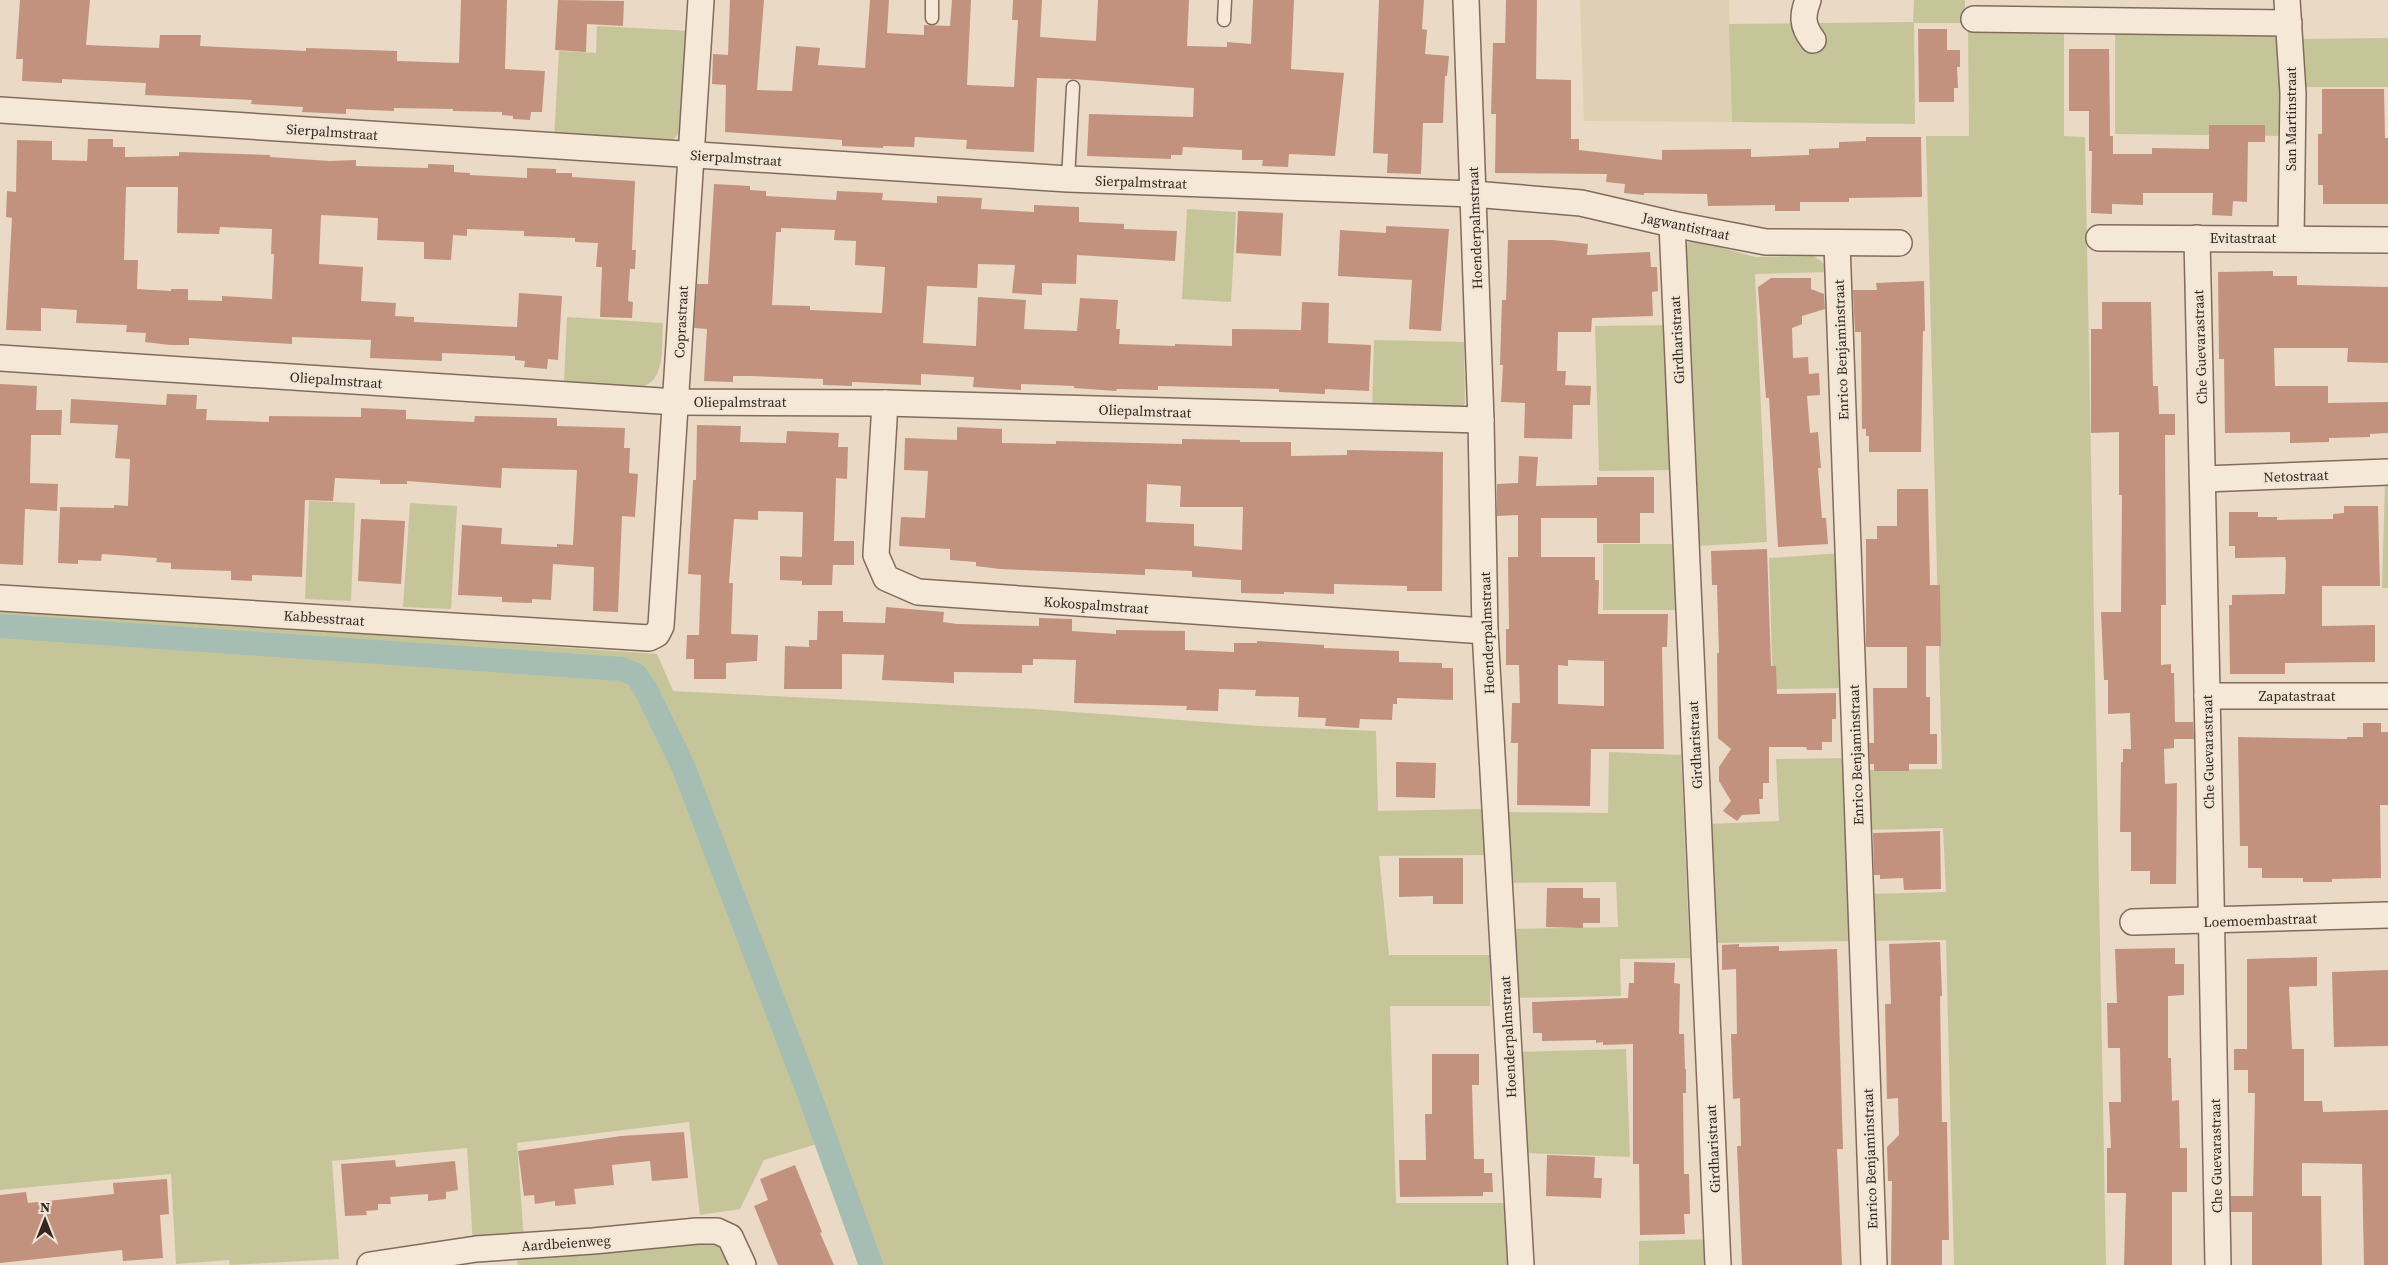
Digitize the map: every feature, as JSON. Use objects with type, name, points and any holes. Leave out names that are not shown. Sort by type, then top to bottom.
[{"type":"street","name":"Coprastraat","points":[[649,638],[657,634],[661,626],[701,0]]},
{"type":"street","name":"Hoenderpalmstraat","points":[[1466,0],[1481,420],[1485,631],[1521,1265]]},
{"type":"street","points":[[1808,0],[1803,21],[1805,30],[1813,40]]},
{"type":"street","points":[[1974,19],[2288,11]]},
{"type":"street","name":"San Martinstraat","points":[[2288,11],[2294,94],[2290,238]]},
{"type":"street","name":"Sierpalmstraat","points":[[0,110],[1068,179],[1474,194]]},
{"type":"street","name":"Jagwantistraat","points":[[1474,194],[1581,203],[1672,224],[1766,242],[1899,243]]},
{"type":"street","name":"Girdharistraat","points":[[1672,224],[1718,1265]]},
{"type":"street","name":"Evitastraat","points":[[2099,238],[2388,240]]},
{"type":"street","name":"Che Guevarastraat","points":[[2197,238],[2204,479],[2210,922],[2218,1265]]},
{"type":"street","name":"Enrico Benjaminstraat","points":[[1838,244],[1874,1265]]},
{"type":"street","name":"Oliepalmstraat","points":[[0,358],[676,402],[886,403],[1481,420]]},
{"type":"street","name":"Kokospalmstraat","points":[[886,403],[876,555],[886,578],[918,592],[1485,631]]},
{"type":"street","name":"Netostraat","points":[[2204,479],[2388,472]]},
{"type":"street","name":"Kabbesstraat","points":[[0,598],[649,638]]},
{"type":"street","name":"Zapatastraat","points":[[2207,696],[2388,696]]},
{"type":"street","name":"Loemoembastraat","points":[[2132,922],[2210,922],[2388,915]]},
{"type":"street","name":"Aardbeienweg","points":[[370,1265],[476,1249],[698,1231],[717,1231],[730,1237],[744,1265]]},
{"type":"lane","points":[[932,0],[932,18]]},
{"type":"lane","points":[[1224,20],[1225,0]]},
{"type":"lane","points":[[1068,179],[1073,87]]},
{"type":"shaded area","points":[[1580,0],[1729,0],[1732,122],[1584,121]]},
{"type":"green space","points":[[1914,0],[1965,0],[1965,23],[1914,23],[1915,124],[1732,122],[1729,24],[1913,22]]},
{"type":"green space","points":[[597,26],[691,31],[682,129],[673,140],[666,144],[554,139],[559,51],[596,53]]},
{"type":"green space","points":[[1968,29],[2064,29],[2064,136],[2085,137],[2106,1265],[1954,1265],[1946,940],[1868,941],[1867,894],[1946,892],[1943,828],[1866,830],[1866,770],[1942,769],[1926,136],[1969,136]]},
{"type":"green space","points":[[2273,31],[2278,36],[2286,136],[2115,134],[2115,32]]},
{"type":"green space","points":[[2388,38],[2388,87],[2301,87],[2299,39]]},
{"type":"green space","points":[[1187,209],[1236,212],[1231,302],[1182,299]]},
{"type":"green space","points":[[1693,240],[1755,257],[1814,256],[1826,265],[1829,272],[1755,274],[1767,542],[1696,546],[1685,245]]},
{"type":"green space","points":[[567,317],[663,323],[661,361],[655,377],[641,387],[564,382]]},
{"type":"green space","points":[[1675,325],[1678,470],[1599,471],[1595,326]]},
{"type":"green space","points":[[1374,340],[1464,342],[1465,403],[1460,410],[1372,412]]},
{"type":"green space","points":[[2385,484],[2388,484],[2388,588],[2382,588]]},
{"type":"green space","points":[[309,501],[355,503],[351,601],[305,599]]},
{"type":"green space","points":[[410,503],[457,506],[451,609],[403,607]]},
{"type":"green space","points":[[1603,544],[1682,544],[1682,610],[1603,610]]},
{"type":"green space","points":[[1842,553],[1846,688],[1773,689],[1769,558]]},
{"type":"green space","points":[[0,608],[657,654],[673,691],[1034,709],[1260,726],[1376,731],[1378,811],[1481,809],[1485,855],[1379,856],[1389,955],[1490,955],[1490,1006],[1390,1006],[1396,1203],[1505,1203],[1507,1265],[871,1265],[827,1141],[764,1160],[740,1209],[700,1215],[689,1122],[517,1143],[524,1241],[473,1245],[467,1148],[332,1161],[339,1259],[230,1265],[229,1260],[176,1264],[171,1174],[0,1190]]},
{"type":"green space","points":[[1609,752],[1681,755],[1690,958],[1620,959],[1621,996],[1516,998],[1513,929],[1618,927],[1616,882],[1510,883],[1507,812],[1608,813]]},
{"type":"green space","points":[[1851,758],[1854,941],[1712,943],[1710,824],[1779,821],[1776,759]]},
{"type":"green space","points":[[1626,1049],[1630,1157],[1525,1153],[1519,1052]]},
{"type":"green space","points":[[713,1237],[737,1265],[518,1265],[516,1253]]},
{"type":"green space","points":[[1714,1239],[1714,1265],[1639,1265],[1639,1241]]},
{"type":"building","points":[[20,0],[90,0],[86,45],[159,48],[160,35],[201,35],[200,46],[306,51],[306,48],[397,51],[397,61],[459,63],[461,0],[507,0],[505,69],[545,71],[542,112],[531,112],[530,120],[513,119],[513,116],[502,115],[502,112],[453,111],[453,109],[394,108],[394,111],[346,109],[346,114],[302,112],[303,107],[251,104],[252,100],[145,95],[146,83],[62,79],[62,83],[22,81],[23,59],[16,59]]},
{"type":"building","points":[[558,0],[624,1],[623,26],[587,24],[586,52],[555,50]]},
{"type":"building","points":[[730,0],[764,0],[757,90],[792,91],[796,46],[820,48],[818,65],[865,68],[870,0],[889,0],[887,33],[924,35],[924,25],[950,26],[952,0],[971,0],[967,85],[1014,87],[1018,20],[1012,20],[1013,0],[1042,0],[1040,37],[1096,41],[1098,0],[1189,0],[1187,46],[1227,47],[1227,42],[1251,44],[1253,0],[1294,0],[1291,69],[1344,73],[1335,156],[1289,154],[1288,167],[1262,166],[1263,160],[1242,160],[1242,150],[1183,147],[1182,155],[1171,155],[1171,159],[1087,156],[1089,114],[1193,117],[1194,88],[1073,79],[1037,78],[1034,152],[966,149],[967,140],[915,137],[914,147],[883,146],[883,148],[842,146],[842,140],[725,132],[726,85],[712,84],[713,54],[728,55]]},
{"type":"building","points":[[1379,0],[1424,0],[1422,29],[1427,30],[1425,54],[1449,56],[1447,76],[1445,76],[1443,123],[1423,123],[1421,174],[1387,173],[1388,154],[1373,153]]},
{"type":"building","points":[[1506,0],[1537,0],[1536,79],[1571,80],[1571,139],[1579,139],[1579,150],[1662,160],[1662,150],[1751,149],[1751,157],[1809,155],[1809,149],[1839,148],[1839,142],[1866,141],[1866,137],[1921,137],[1922,197],[1849,198],[1849,202],[1800,202],[1800,211],[1775,211],[1775,205],[1708,206],[1707,194],[1644,193],[1644,195],[1624,193],[1625,184],[1606,182],[1607,174],[1495,173],[1496,114],[1491,114],[1493,43],[1505,43]]},
{"type":"building","points":[[1918,29],[1947,29],[1947,50],[1960,50],[1960,67],[1957,67],[1958,88],[1954,88],[1954,102],[1919,102]]},
{"type":"building","points":[[2069,49],[2109,49],[2110,136],[2113,136],[2113,154],[2152,154],[2152,148],[2209,149],[2209,125],[2265,125],[2265,142],[2248,142],[2247,202],[2233,201],[2232,216],[2212,215],[2213,193],[2143,193],[2143,205],[2112,204],[2112,214],[2091,213],[2092,151],[2089,151],[2089,111],[2069,111]]},
{"type":"building","points":[[2322,89],[2384,89],[2385,138],[2388,138],[2388,204],[2323,204],[2323,185],[2318,185],[2318,134],[2322,134]]},
{"type":"building","points":[[88,139],[113,139],[113,147],[125,147],[125,157],[179,156],[179,152],[270,155],[270,157],[330,161],[356,160],[356,166],[428,168],[428,164],[454,165],[454,172],[470,173],[470,175],[527,178],[527,168],[556,169],[556,173],[572,173],[572,177],[635,181],[632,250],[636,250],[635,269],[630,269],[628,301],[633,302],[632,318],[600,317],[602,267],[596,267],[598,243],[575,242],[575,238],[524,236],[524,231],[467,229],[467,236],[453,235],[451,260],[424,259],[424,242],[377,240],[378,218],[321,215],[319,264],[363,267],[361,301],[396,303],[395,316],[414,317],[414,322],[517,327],[519,293],[562,296],[558,360],[548,359],[547,369],[524,367],[525,361],[515,360],[515,356],[442,353],[442,361],[370,358],[371,340],[292,337],[292,344],[189,338],[189,345],[170,345],[145,342],[146,333],[126,332],[127,325],[76,323],[77,310],[41,308],[41,331],[6,330],[12,218],[6,217],[7,191],[16,192],[17,140],[52,141],[52,160],[87,161]],"holes":[[[126,187],[178,187],[177,233],[219,234],[220,227],[272,229],[271,254],[274,254],[272,299],[222,296],[222,301],[188,300],[188,289],[171,289],[171,291],[137,289],[138,260],[124,260]]]},
{"type":"building","points":[[714,184],[750,186],[750,190],[766,191],[766,196],[836,200],[837,191],[883,193],[882,200],[937,203],[937,196],[982,198],[981,209],[1034,212],[1034,205],[1079,207],[1079,222],[1124,224],[1124,229],[1177,231],[1175,261],[1077,255],[1076,284],[1042,283],[1042,295],[1012,293],[1015,265],[978,264],[977,288],[927,286],[923,343],[976,346],[978,297],[1026,300],[1024,329],[1077,331],[1080,298],[1118,300],[1116,329],[1120,329],[1119,344],[1175,346],[1175,344],[1232,346],[1232,329],[1301,330],[1302,302],[1329,303],[1328,343],[1371,345],[1369,391],[1325,389],[1325,394],[1279,392],[1279,389],[1158,386],[1158,390],[1117,389],[1116,391],[1074,388],[1074,386],[1021,384],[1021,390],[973,387],[974,377],[921,374],[921,385],[852,382],[852,386],[823,385],[823,379],[750,376],[733,376],[733,382],[704,381],[707,329],[694,328],[697,284],[708,284]],"holes":[[[781,228],[835,230],[834,240],[856,241],[855,265],[885,267],[882,313],[810,310],[810,306],[772,305],[776,232],[781,232]]]},
{"type":"building","points":[[1238,211],[1283,213],[1281,256],[1236,253]]},
{"type":"building","points":[[1386,226],[1449,229],[1441,331],[1409,329],[1412,280],[1338,276],[1340,230],[1386,233]]},
{"type":"building","points":[[1508,240],[1553,240],[1588,244],[1587,255],[1650,252],[1651,267],[1657,267],[1658,291],[1652,292],[1653,316],[1592,318],[1591,332],[1558,332],[1557,371],[1566,371],[1565,385],[1591,386],[1590,405],[1573,405],[1572,439],[1524,438],[1525,403],[1501,402],[1503,365],[1500,365],[1502,300],[1506,300]]},
{"type":"building","points":[[2273,271],[2273,276],[2297,276],[2297,285],[2388,287],[2388,363],[2347,362],[2348,348],[2274,348],[2275,386],[2328,386],[2328,403],[2388,402],[2388,433],[2370,434],[2370,437],[2329,438],[2329,442],[2290,443],[2290,432],[2225,433],[2224,359],[2219,359],[2218,272]]},
{"type":"building","points":[[1771,278],[1811,278],[1811,289],[1824,294],[1825,309],[1802,316],[1802,324],[1792,328],[1793,358],[1808,357],[1809,374],[1819,373],[1820,395],[1807,396],[1810,433],[1818,432],[1821,468],[1818,468],[1822,518],[1826,518],[1828,544],[1778,547],[1769,398],[1766,398],[1758,287]]},
{"type":"building","points":[[1924,281],[1925,331],[1923,331],[1921,452],[1869,452],[1869,436],[1866,436],[1866,429],[1862,429],[1861,332],[1855,332],[1853,290],[1877,290],[1876,283]]},
{"type":"building","points":[[2102,302],[2151,302],[2153,386],[2158,386],[2159,414],[2175,414],[2175,435],[2165,435],[2166,605],[2161,605],[2161,665],[2171,664],[2171,673],[2174,673],[2175,722],[2193,722],[2194,739],[2174,739],[2174,748],[2164,749],[2165,784],[2177,783],[2176,884],[2150,884],[2150,871],[2131,871],[2131,832],[2120,832],[2121,762],[2123,762],[2123,749],[2131,749],[2130,713],[2108,714],[2108,680],[2104,680],[2101,612],[2121,612],[2122,495],[2119,495],[2119,432],[2091,433],[2091,329],[2102,329]]},
{"type":"building","points":[[0,384],[37,386],[36,410],[62,410],[61,435],[31,435],[30,483],[58,484],[57,511],[25,509],[23,565],[0,564]]},
{"type":"building","points":[[167,394],[197,395],[196,409],[207,409],[206,420],[269,422],[269,416],[361,417],[361,408],[406,410],[406,419],[474,422],[475,416],[557,418],[557,426],[625,428],[624,448],[630,448],[629,473],[638,474],[635,517],[622,516],[618,612],[593,611],[594,567],[553,564],[551,600],[532,599],[532,603],[502,602],[502,597],[458,595],[462,525],[502,528],[501,544],[557,547],[557,544],[573,545],[577,470],[502,468],[501,488],[407,481],[407,484],[380,484],[380,480],[335,478],[333,501],[305,500],[302,577],[252,575],[252,581],[231,580],[231,571],[171,569],[171,563],[156,562],[157,558],[102,554],[101,561],[78,560],[78,564],[58,563],[60,507],[114,508],[114,505],[128,506],[130,459],[115,458],[118,425],[70,423],[71,399],[166,405]]},
{"type":"building","points":[[697,425],[741,426],[740,442],[786,443],[787,431],[839,433],[838,447],[848,447],[847,479],[836,478],[834,541],[854,541],[854,565],[833,565],[832,585],[802,585],[802,581],[780,580],[780,556],[802,557],[803,512],[758,511],[758,520],[734,519],[729,583],[733,583],[731,634],[758,635],[757,661],[726,663],[726,679],[694,679],[694,659],[686,659],[687,635],[699,635],[701,575],[688,574],[693,480],[696,480]]},
{"type":"building","points":[[957,427],[1002,429],[1002,443],[1056,444],[1056,441],[1182,444],[1182,439],[1240,440],[1240,442],[1291,442],[1291,456],[1347,455],[1347,450],[1443,452],[1442,591],[1407,591],[1407,586],[1334,584],[1334,594],[1241,593],[1241,580],[1192,577],[1192,571],[1145,569],[1145,575],[1000,569],[976,566],[976,562],[950,560],[950,549],[899,546],[901,517],[925,518],[928,471],[904,470],[905,438],[957,440]],"holes":[[[1147,484],[1181,486],[1180,507],[1243,507],[1242,550],[1194,546],[1194,524],[1146,522]]]},
{"type":"building","points":[[1519,456],[1538,457],[1536,486],[1597,485],[1597,477],[1654,477],[1654,513],[1640,513],[1640,543],[1597,543],[1597,518],[1541,518],[1541,557],[1595,557],[1595,580],[1599,580],[1598,614],[1668,614],[1667,647],[1662,647],[1664,749],[1591,749],[1590,806],[1517,805],[1518,743],[1511,743],[1512,703],[1520,703],[1519,665],[1506,665],[1506,629],[1509,629],[1508,557],[1518,557],[1518,515],[1497,516],[1497,484],[1518,483]],"holes":[[[1568,660],[1604,661],[1604,706],[1558,704],[1558,665],[1568,666]]]},
{"type":"building","points":[[1897,489],[1928,489],[1930,585],[1940,585],[1941,646],[1926,646],[1926,697],[1930,697],[1930,734],[1937,734],[1937,764],[1909,764],[1909,771],[1874,771],[1874,764],[1870,764],[1869,743],[1874,743],[1873,688],[1907,688],[1907,647],[1866,647],[1866,539],[1877,539],[1877,526],[1897,526]]},
{"type":"building","points":[[2344,506],[2378,506],[2380,586],[2322,586],[2322,626],[2375,625],[2375,662],[2285,663],[2285,674],[2230,674],[2229,605],[2232,605],[2232,595],[2285,594],[2286,561],[2285,557],[2235,558],[2235,546],[2229,546],[2229,512],[2258,512],[2258,517],[2277,517],[2277,520],[2333,519],[2333,514],[2344,513]]},
{"type":"building","points":[[361,519],[405,521],[401,584],[358,581]]},
{"type":"building","points":[[1767,549],[1771,666],[1776,666],[1777,694],[1836,693],[1836,719],[1832,719],[1832,742],[1822,742],[1822,750],[1807,750],[1806,747],[1769,747],[1769,783],[1763,783],[1763,799],[1759,799],[1760,814],[1742,815],[1737,821],[1723,811],[1731,801],[1719,781],[1719,767],[1731,749],[1718,738],[1717,653],[1719,653],[1717,585],[1712,585],[1711,551]]},
{"type":"building","points":[[886,607],[944,612],[943,622],[957,624],[1039,626],[1039,618],[1072,619],[1072,631],[1116,634],[1116,630],[1185,631],[1185,650],[1234,652],[1234,643],[1257,643],[1257,641],[1324,645],[1324,648],[1399,651],[1399,662],[1442,663],[1442,668],[1453,668],[1453,700],[1397,698],[1397,704],[1393,704],[1392,720],[1360,719],[1359,728],[1325,726],[1326,718],[1298,717],[1299,697],[1255,696],[1256,690],[1219,689],[1218,711],[1186,710],[1187,706],[1074,703],[1076,660],[1033,659],[1033,665],[1022,665],[1022,673],[954,672],[954,683],[882,680],[884,655],[842,654],[842,689],[784,689],[785,646],[809,647],[809,640],[817,640],[818,611],[843,611],[843,622],[885,623]]},
{"type":"building","points":[[2363,723],[2381,723],[2381,732],[2388,732],[2388,805],[2380,805],[2381,878],[2332,879],[2332,882],[2303,882],[2303,878],[2262,878],[2262,868],[2248,868],[2248,846],[2240,846],[2238,737],[2347,739],[2347,737],[2363,737]]},
{"type":"building","points":[[1396,762],[1436,763],[1435,798],[1396,797]]},
{"type":"building","points":[[1940,831],[1941,889],[1904,890],[1903,878],[1880,879],[1880,875],[1874,875],[1873,833]]},
{"type":"building","points":[[1399,858],[1463,858],[1463,904],[1433,904],[1433,896],[1399,897]]},
{"type":"building","points":[[1547,888],[1583,888],[1583,898],[1600,898],[1600,923],[1583,923],[1583,928],[1546,927]]},
{"type":"building","points":[[1940,942],[1942,1122],[1947,1122],[1949,1240],[1942,1240],[1942,1265],[1891,1265],[1892,1181],[1888,1181],[1887,1147],[1899,1135],[1898,1098],[1887,1099],[1885,1004],[1891,1004],[1889,944]]},
{"type":"building","points":[[1739,944],[1739,947],[1779,946],[1779,951],[1837,949],[1843,1149],[1837,1149],[1842,1265],[1742,1265],[1737,1146],[1741,1146],[1740,1098],[1733,1099],[1731,1034],[1737,1034],[1736,969],[1722,970],[1722,945]]},
{"type":"building","points":[[2175,948],[2175,964],[2184,964],[2184,995],[2168,996],[2168,1058],[2171,1058],[2172,1101],[2179,1100],[2180,1148],[2187,1148],[2187,1192],[2172,1192],[2172,1265],[2124,1265],[2126,1193],[2107,1193],[2107,1148],[2111,1148],[2109,1102],[2121,1102],[2120,1048],[2108,1048],[2107,1003],[2117,1003],[2115,949]]},
{"type":"building","points":[[2317,957],[2317,986],[2289,987],[2292,1049],[2304,1049],[2304,1101],[2322,1101],[2323,1112],[2388,1110],[2388,1265],[2364,1265],[2362,1164],[2302,1163],[2302,1196],[2321,1196],[2322,1265],[2252,1265],[2252,1212],[2231,1212],[2231,1196],[2253,1196],[2255,1093],[2248,1093],[2248,1070],[2234,1070],[2234,1049],[2247,1049],[2247,959]]},
{"type":"building","points":[[1634,962],[1675,963],[1674,983],[1680,984],[1679,1034],[1684,1034],[1686,1069],[1686,1093],[1683,1093],[1684,1174],[1689,1174],[1690,1214],[1684,1214],[1685,1234],[1640,1235],[1639,1164],[1633,1164],[1633,1044],[1603,1045],[1603,1042],[1596,1043],[1596,1040],[1542,1041],[1542,1033],[1533,1033],[1532,1002],[1628,998],[1629,983],[1634,983]]},
{"type":"building","points":[[2388,970],[2388,1046],[2334,1047],[2332,972]]},
{"type":"building","points":[[1432,1054],[1479,1054],[1479,1085],[1472,1085],[1474,1159],[1484,1159],[1484,1173],[1492,1173],[1493,1192],[1483,1192],[1483,1196],[1400,1197],[1399,1160],[1426,1160],[1425,1114],[1432,1114]]},
{"type":"building","points":[[684,1132],[688,1178],[652,1181],[650,1161],[612,1165],[614,1185],[574,1189],[576,1204],[555,1206],[555,1201],[535,1204],[534,1195],[524,1196],[518,1151],[621,1136]]},
{"type":"building","points":[[1547,1155],[1595,1157],[1594,1178],[1602,1178],[1601,1198],[1546,1196]]},
{"type":"building","points":[[395,1160],[396,1167],[455,1161],[458,1190],[446,1192],[446,1199],[428,1201],[428,1194],[390,1197],[391,1204],[378,1204],[378,1210],[366,1211],[367,1215],[345,1216],[341,1164]]},
{"type":"building","points":[[795,1165],[834,1265],[778,1265],[754,1206],[768,1200],[760,1179]]},
{"type":"building","points":[[167,1179],[169,1214],[160,1215],[163,1258],[123,1261],[122,1250],[0,1263],[0,1195],[26,1192],[28,1203],[114,1194],[113,1183]]},
{"type":"waterway","points":[[0,626],[622,669],[636,675],[646,690],[683,766],[808,1091],[871,1265]]}]
